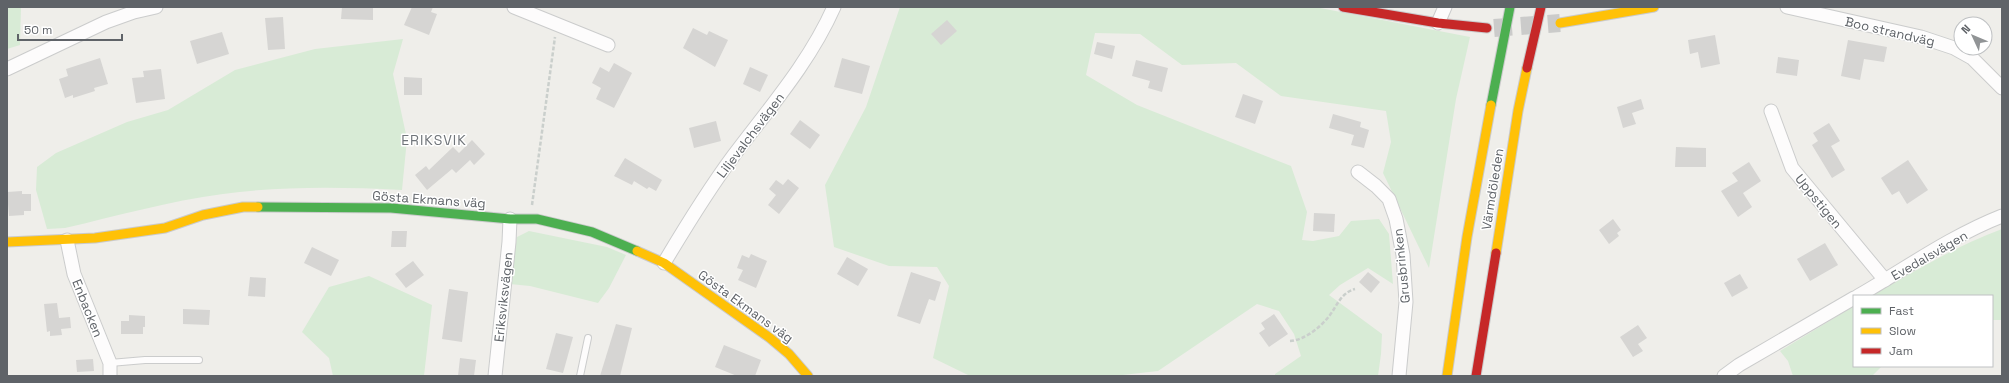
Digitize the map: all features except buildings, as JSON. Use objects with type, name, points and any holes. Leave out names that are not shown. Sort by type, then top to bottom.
[{"type":"main road","points":[[1343,7],[1438,23],[1487,28]]},
{"type":"main road","name":"Värmdöleden","points":[[1446,376],[1454,316],[1483,143],[1510,7]]},
{"type":"main road","name":"Värmdöleden","points":[[1476,376],[1518,111],[1541,7]]},
{"type":"main road","points":[[1560,23],[1608,11],[1654,7]]},
{"type":"main road","name":"Gösta Ekmans väg","points":[[7,242],[95,238],[164,228],[203,215],[243,208],[296,206],[391,208],[510,219],[530,219],[562,224],[592,232],[664,263],[770,338],[789,354],[807,375]]},
{"type":"street","points":[[7,69],[106,22],[134,12],[156,7]]},
{"type":"street","points":[[514,7],[608,45]]},
{"type":"street","name":"Liljevalchsvägen","points":[[664,263],[718,177],[793,79],[815,46],[834,7]]},
{"type":"street","points":[[1438,23],[1445,7]]},
{"type":"street","name":"Boo strandväg","points":[[1787,7],[1921,36],[1954,48],[1972,58],[2002,88]]},
{"type":"street","name":"Uppstigen","points":[[1771,111],[1792,168],[1885,280]]},
{"type":"street","name":"Grusbrinken","points":[[1358,172],[1376,186],[1389,199],[1396,219],[1403,255],[1406,302],[1399,376]]},
{"type":"street","name":"Evedalsvägen","points":[[1860,295],[1949,242],[2002,216]]},
{"type":"street","name":"Eriksviksvägen","points":[[495,376],[510,219]]},
{"type":"street","name":"Enbacken","points":[[67,240],[74,274],[110,370]]},
{"type":"street","points":[[1724,376],[1739,365],[1853,299]]},
{"type":"lane","points":[[580,376],[588,338]]},
{"type":"lane","points":[[110,370],[145,360],[199,360]]},
{"type":"path","points":[[530,219],[556,24]]},
{"type":"path","points":[[1290,341],[1300,340],[1308,335],[1329,317],[1346,292],[1355,289]]},
{"type":"green space","points":[[7,7],[21,7],[20,45],[7,49]]},
{"type":"green space","points":[[900,7],[1315,7],[1470,37],[1456,99],[1429,268],[1383,173],[1391,142],[1386,111],[1281,96],[1236,63],[1182,65],[1140,34],[1095,33],[1086,75],[1137,105],[1291,166],[1307,212],[1302,240],[1313,241],[1339,236],[1351,221],[1379,219],[1389,234],[1393,284],[1368,268],[1340,285],[1329,295],[1382,334],[1378,376],[1275,376],[1275,374],[1301,356],[1294,334],[1279,311],[1257,304],[1158,371],[1114,376],[970,376],[933,358],[949,286],[937,267],[889,266],[834,247],[825,185],[866,107]]},
{"type":"green space","points":[[403,39],[393,74],[407,139],[402,190],[312,188],[245,191],[203,197],[143,209],[65,228],[47,229],[36,190],[37,167],[56,153],[127,122],[168,110],[235,70],[315,49]]},
{"type":"green space","points":[[2002,229],[2002,320],[1993,320],[1993,295],[1873,295],[1951,251]]},
{"type":"green space","points":[[529,231],[607,247],[626,255],[609,288],[598,303],[530,286],[510,284],[517,237]]},
{"type":"green space","points":[[369,276],[432,305],[424,376],[333,376],[329,358],[302,332],[329,287]]},
{"type":"green space","points":[[1853,307],[1853,367],[1881,367],[1872,376],[1793,376],[1788,361],[1780,351]]},
{"type":"tunnel","points":[[1494,28],[1560,23]]},
{"type":"traffic: fast","points":[[1491,105],[1510,7]]},
{"type":"traffic: fast","points":[[258,207],[391,208],[510,219],[537,219],[592,232],[637,251]]},
{"type":"traffic: slow","points":[[1560,23],[1654,7]]},
{"type":"traffic: slow","points":[[1496,253],[1518,111],[1527,68]]},
{"type":"traffic: slow","points":[[1447,376],[1467,237],[1491,105]]},
{"type":"traffic: slow","points":[[7,242],[95,238],[165,228],[203,215],[243,207],[258,207]]},
{"type":"traffic: slow","points":[[637,251],[664,263],[770,338],[789,354],[808,376]]},
{"type":"traffic: jam","points":[[1343,7],[1438,23],[1487,28]]},
{"type":"traffic: jam","points":[[1527,68],[1541,7]]},
{"type":"traffic: jam","points":[[1476,376],[1496,253]]},
{"type":"district","name":"ERIKSVIK","points":[[434,140]]}]
